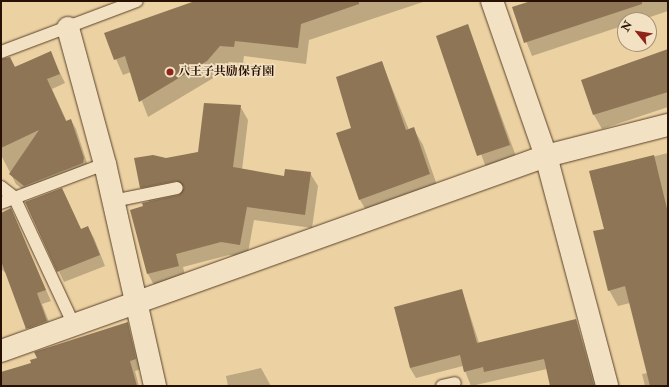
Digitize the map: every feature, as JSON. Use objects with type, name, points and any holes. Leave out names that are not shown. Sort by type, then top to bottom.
[{"type":"street","points":[[492,1],[546,156],[607,386]]},
{"type":"street","points":[[68,28],[105,164],[155,386]]},
{"type":"street","points":[[1,351],[546,156],[668,125]]},
{"type":"lane","points":[[1,52],[137,1]]},
{"type":"lane","points":[[1,203],[105,164]]},
{"type":"lane","points":[[1,187],[14,197],[74,325]]},
{"type":"lane","points":[[113,201],[177,188]]},
{"type":"lane","points":[[442,386],[455,383]]},
{"type":"building","points":[[195,1],[359,1],[359,4],[301,24],[298,48],[235,41],[234,47],[220,46],[207,61],[139,102],[125,56],[114,60],[104,33]]},
{"type":"building","points":[[531,1],[642,1],[642,4],[524,43],[512,7]]},
{"type":"building","points":[[468,24],[510,145],[477,156],[436,36]]},
{"type":"building","points":[[668,49],[668,92],[593,115],[581,80]]},
{"type":"building","points":[[51,51],[60,74],[47,79],[66,121],[71,119],[84,158],[83,163],[24,186],[9,174],[39,130],[1,148],[1,59],[10,57],[15,67]]},
{"type":"building","points":[[382,61],[406,130],[414,127],[430,174],[359,200],[336,133],[351,128],[336,77]]},
{"type":"building","points":[[204,103],[241,105],[233,167],[284,176],[285,169],[311,172],[305,215],[247,207],[240,245],[221,242],[176,254],[179,266],[147,274],[130,210],[143,206],[142,203],[179,195],[184,187],[176,181],[140,188],[134,158],[153,155],[166,158],[198,152]]},
{"type":"building","points":[[654,155],[668,213],[668,386],[650,386],[625,286],[608,291],[593,231],[604,229],[589,171]]},
{"type":"building","points":[[62,188],[81,229],[88,226],[100,255],[57,272],[25,202]]},
{"type":"building","points":[[11,208],[46,290],[37,293],[47,321],[26,329],[1,261],[1,213]]},
{"type":"building","points":[[462,289],[477,343],[576,319],[594,386],[550,386],[544,359],[484,372],[483,367],[464,372],[460,355],[410,368],[394,307]]},
{"type":"building","points":[[128,322],[136,359],[130,361],[137,386],[1,386],[1,372],[31,363],[30,360],[37,358],[34,352]]},
{"type":"place","name":"八王子共励保育園","points":[[170,72]]}]
